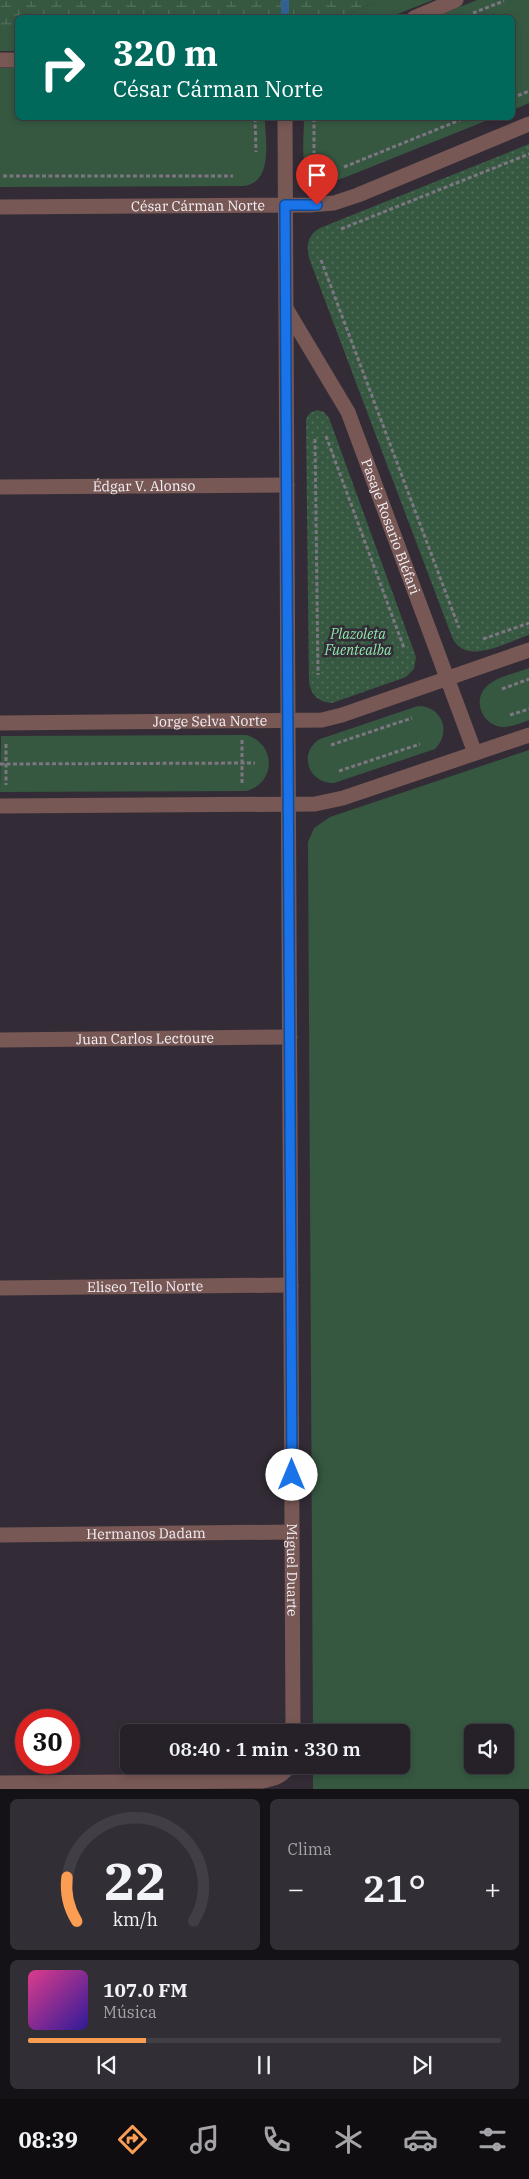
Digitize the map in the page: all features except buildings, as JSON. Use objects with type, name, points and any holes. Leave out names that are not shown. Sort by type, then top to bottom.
[{"type":"street","points":[[421,15],[456,0]]},
{"type":"street","points":[[0,60],[15,60]]},
{"type":"street","name":"Miguel Duarte","points":[[285,120],[293,1724]]},
{"type":"street","name":"César Cárman Norte","points":[[0,207],[317,205],[342,201],[529,124]]},
{"type":"street","name":"Pasaje Rosario Bléfari","points":[[286,309],[348,412],[474,754]]},
{"type":"street","name":"Édgar V. Alonso","points":[[0,487],[287,485]]},
{"type":"street","name":"Jorge Selva Norte","points":[[3,729],[288,721],[332,718],[529,650]]},
{"type":"street","points":[[3,799],[315,804],[334,800],[529,736]]},
{"type":"street","name":"Juan Carlos Lectoure","points":[[0,1040],[290,1037]]},
{"type":"street","name":"Eliseo Tello Norte","points":[[0,1288],[291,1285]]},
{"type":"street","name":"Hermanos Dadam","points":[[0,1535],[292,1532]]},
{"type":"street","points":[[0,1783],[254,1782],[270,1780],[279,1774]]},
{"type":"path","points":[[471,14],[504,0]]},
{"type":"path","points":[[515,97],[529,91]]},
{"type":"path","points":[[255,120],[256,152]]},
{"type":"path","points":[[314,120],[314,153]]},
{"type":"path","points":[[344,166],[460,120]]},
{"type":"path","points":[[341,230],[529,154]]},
{"type":"path","points":[[3,176],[233,176]]},
{"type":"path","points":[[321,260],[459,628]]},
{"type":"path","points":[[326,436],[404,648]]},
{"type":"path","points":[[315,439],[318,675]]},
{"type":"path","points":[[483,639],[529,623]]},
{"type":"path","points":[[502,689],[529,679]]},
{"type":"path","points":[[510,715],[529,709]]},
{"type":"path","points":[[331,745],[412,718]]},
{"type":"path","points":[[3,729],[6,764],[3,799]]},
{"type":"path","points":[[242,735],[242,792]]},
{"type":"path","points":[[339,771],[420,744]]},
{"type":"path","points":[[0,764],[255,763]]},
{"type":"green space","points":[[0,0],[379,0],[347,15],[15,15],[15,34],[0,34]]},
{"type":"green space","points":[[379,0],[433,0],[395,15],[347,15]]},
{"type":"green space","points":[[477,0],[529,0],[529,103],[515,109],[515,15],[440,15]]},
{"type":"green space","points":[[0,34],[15,34],[15,51],[0,51]]},
{"type":"green space","points":[[0,68],[15,68],[15,120],[265,120],[266,159],[264,169],[260,177],[253,183],[243,186],[0,187]]},
{"type":"green space","points":[[304,120],[488,120],[346,177],[329,182],[318,181],[310,176],[306,168],[303,144]]},
{"type":"green space","points":[[529,144],[529,635],[487,650],[466,650],[458,646],[452,637],[309,258],[308,244],[310,237],[320,228]]},
{"type":"green space","name":"Plazoleta Fuentealba","points":[[317,410],[324,412],[329,418],[416,657],[414,669],[406,677],[332,703],[316,697],[311,691],[309,682],[306,419],[310,413]]},
{"type":"green space","points":[[529,668],[529,720],[506,727],[496,726],[485,718],[482,712],[480,699],[482,693],[486,687],[495,681]]},
{"type":"green space","points":[[418,706],[433,710],[442,721],[443,735],[435,749],[334,783],[318,779],[309,767],[309,752],[320,739]]},
{"type":"green space","points":[[246,735],[256,739],[263,746],[269,763],[268,772],[263,780],[256,787],[246,791],[0,792],[1,736]]},
{"type":"green space","points":[[529,750],[529,1789],[313,1789],[313,1774],[410,1774],[410,1724],[313,1724],[308,842],[314,828],[330,817]]},
{"type":"waterway","points":[[285,0],[285,15]]},
{"type":"route","points":[[292,1475],[285,205],[317,205]]}]
